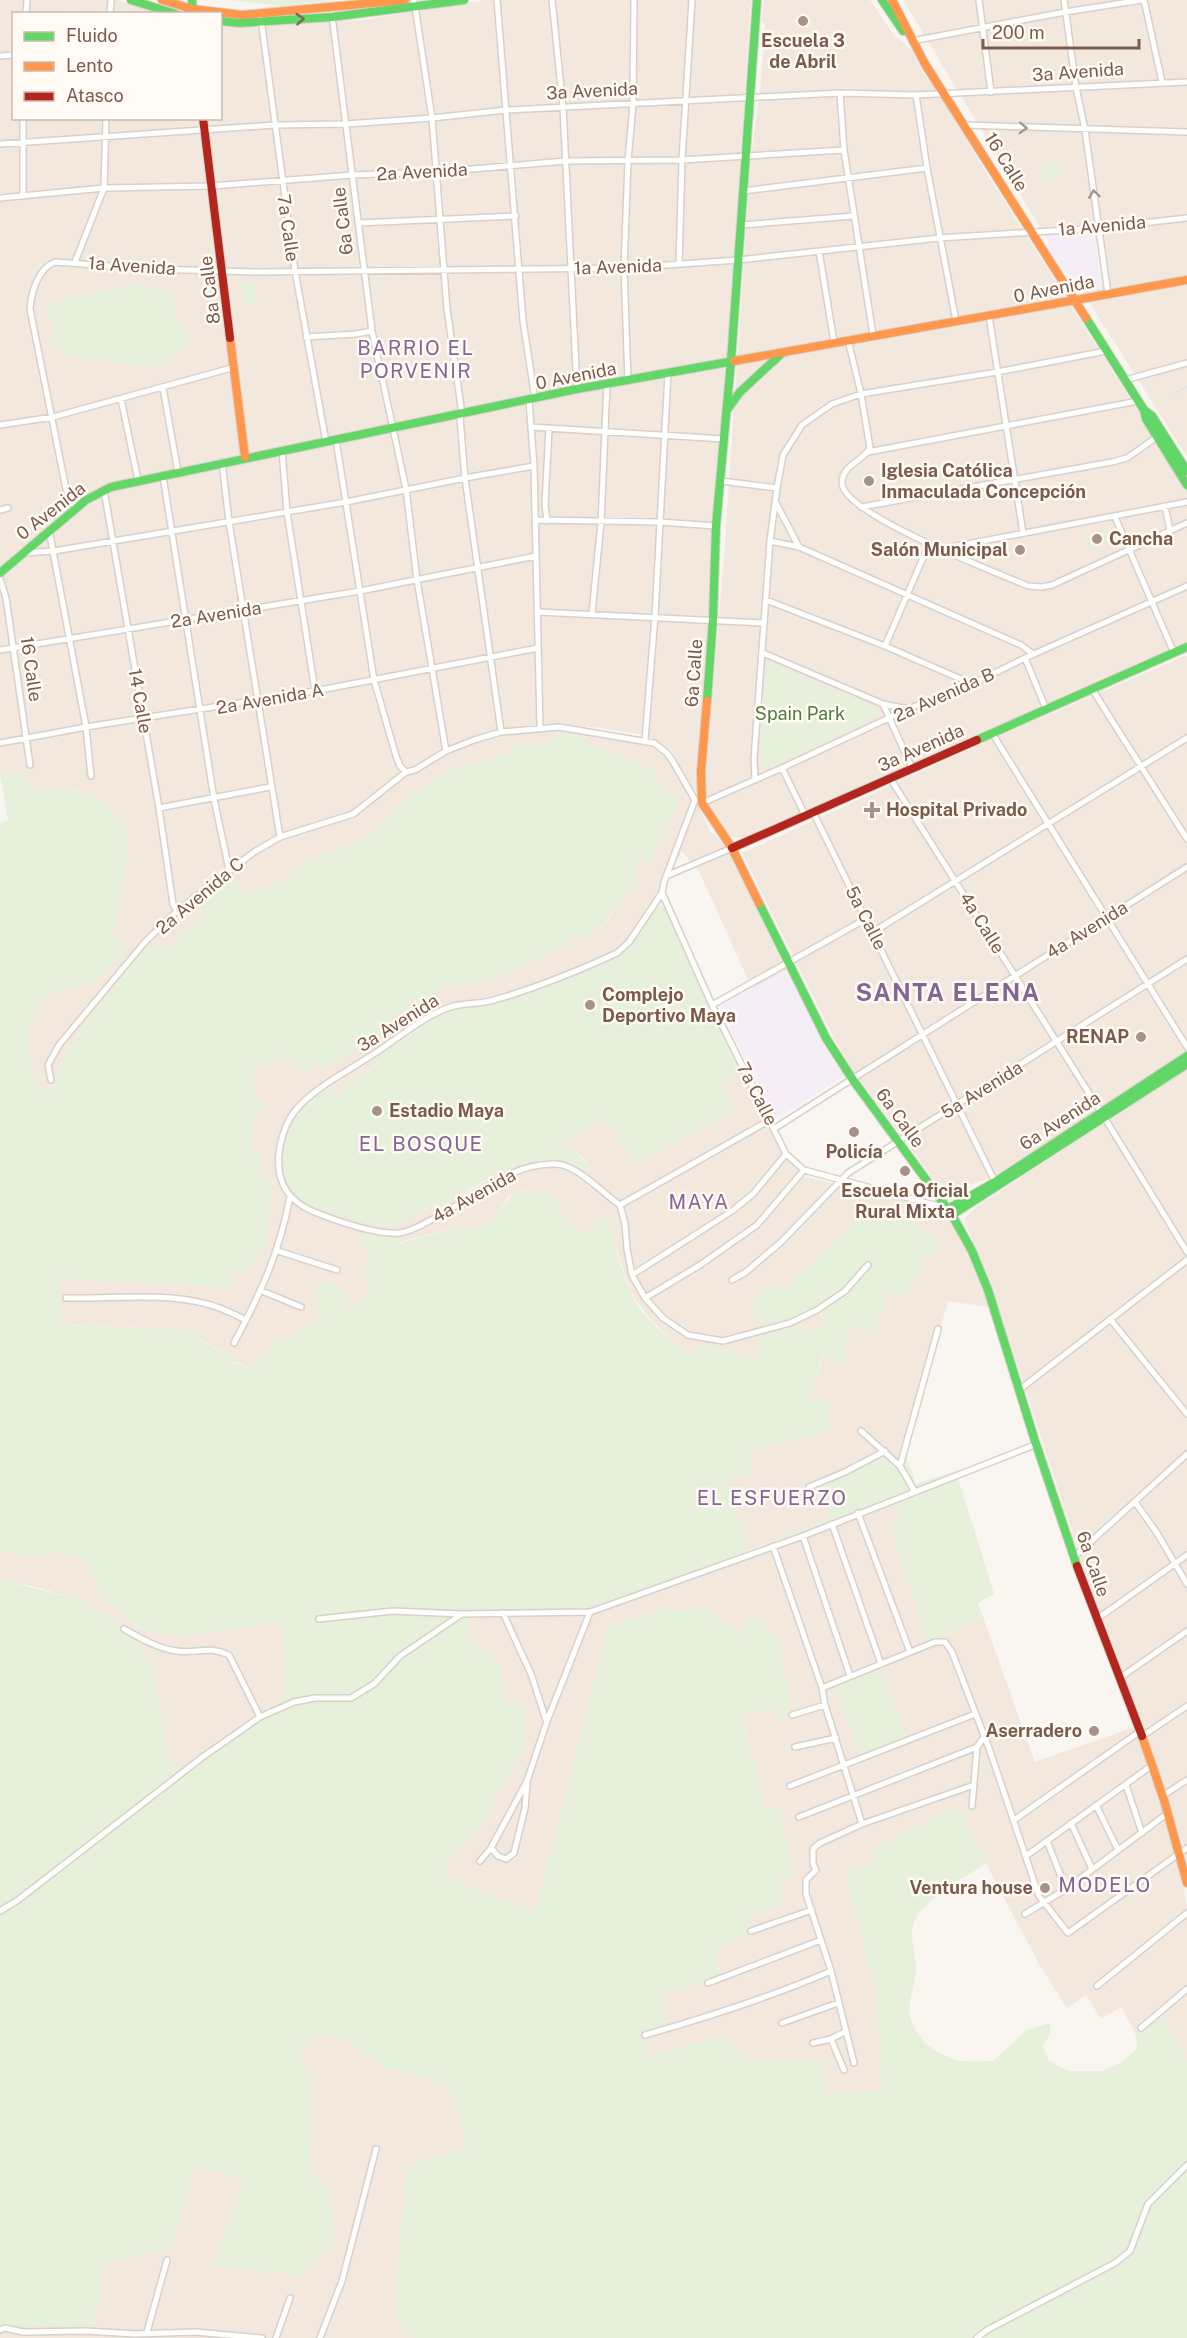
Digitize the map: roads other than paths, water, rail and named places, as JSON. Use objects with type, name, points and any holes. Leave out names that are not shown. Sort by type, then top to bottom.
[{"type":"street","points":[[132,0],[170,12]]},
{"type":"street","points":[[162,0],[193,11],[192,0]]},
{"type":"street","points":[[222,13],[261,18],[331,7],[405,0]]},
{"type":"street","points":[[222,21],[332,16],[414,4],[461,0]]},
{"type":"street","points":[[497,0],[532,400],[540,727]]},
{"type":"street","points":[[552,0],[563,108],[577,389]]},
{"type":"street","points":[[628,381],[624,268],[628,161],[633,104],[634,0]]},
{"type":"street","points":[[679,264],[682,160],[692,0]]},
{"type":"street","name":"6a Calle","points":[[757,0],[731,361],[716,526],[702,803],[732,848],[826,1038],[853,1080],[950,1212],[966,1238],[985,1283],[1074,1557],[1120,1677],[1168,1813],[1184,1850],[1187,1883]]},
{"type":"street","name":"16 Calle","points":[[882,0],[912,41]]},
{"type":"street","name":"16 Calle","points":[[892,0],[942,93],[965,125],[1144,410]]},
{"type":"street","points":[[979,0],[992,92]]},
{"type":"street","points":[[1064,0],[1076,87],[1085,130],[1107,294]]},
{"type":"street","points":[[912,41],[1065,12],[1143,0],[1162,82]]},
{"type":"street","points":[[414,4],[438,172],[450,341],[462,414],[460,418],[465,478],[501,732]]},
{"type":"street","name":"6a Calle","points":[[331,7],[372,331],[406,489],[417,580],[446,752]]},
{"type":"street","name":"7a Calle","points":[[261,18],[295,271],[326,442]]},
{"type":"street","name":"3a Avenida","points":[[0,144],[275,125],[346,124],[506,110],[685,103],[840,93],[915,95],[1187,82]]},
{"type":"street","points":[[840,93],[844,150],[873,335]]},
{"type":"street","points":[[915,95],[939,238],[956,321]]},
{"type":"street","points":[[23,120],[23,196]]},
{"type":"street","points":[[75,262],[104,188],[106,120]]},
{"type":"street","name":"8a Calle","points":[[203,120],[245,457]]},
{"type":"street","points":[[965,125],[1187,132]]},
{"type":"street","name":"2a Avenida","points":[[0,198],[104,188],[282,182],[566,161],[682,160],[844,150]]},
{"type":"street","points":[[743,191],[927,168]]},
{"type":"street","points":[[358,223],[516,216]]},
{"type":"street","points":[[741,225],[854,216]]},
{"type":"street","name":"1a Avenida","points":[[53,417],[30,309],[31,299],[44,268],[55,262],[151,269],[223,271],[624,268],[738,260],[939,238],[1098,228],[1187,218]]},
{"type":"street","points":[[819,251],[834,342]]},
{"type":"street","name":"0 Avenida","points":[[0,573],[75,508],[104,490],[138,480],[394,429],[577,389],[1187,280]]},
{"type":"street","points":[[988,316],[1004,426],[1023,532]]},
{"type":"street","points":[[306,337],[372,331]]},
{"type":"street","points":[[848,340],[870,444],[868,452]]},
{"type":"street","points":[[727,411],[740,392],[776,356],[785,351]]},
{"type":"street","points":[[755,780],[753,759],[775,502],[783,455],[802,424],[832,404],[861,394],[997,372],[1106,351]]},
{"type":"street","points":[[1125,380],[1187,363]]},
{"type":"street","points":[[0,426],[53,417],[234,367]]},
{"type":"street","points":[[662,894],[666,876],[695,800],[667,753],[654,743],[645,740],[655,616],[668,374]]},
{"type":"street","points":[[592,613],[601,523],[606,384]]},
{"type":"street","points":[[163,388],[178,472]]},
{"type":"street","points":[[121,399],[138,480]]},
{"type":"street","points":[[1138,401],[868,452],[848,469],[842,480],[846,495],[880,519],[929,544],[1028,586],[1041,588],[1187,523]]},
{"type":"street","points":[[1144,410],[1146,419],[1187,485]]},
{"type":"street","points":[[1144,410],[1152,416],[1187,471]]},
{"type":"street","points":[[53,417],[66,489],[75,508]]},
{"type":"street","points":[[531,427],[724,439]]},
{"type":"street","points":[[547,521],[545,504],[549,429]]},
{"type":"street","points":[[861,507],[1120,460],[1157,437]]},
{"type":"street","points":[[336,440],[374,680],[396,756],[400,766],[406,772]]},
{"type":"street","points":[[282,450],[287,512],[315,692]]},
{"type":"street","points":[[222,462],[229,522],[245,610],[270,787],[280,837]]},
{"type":"street","points":[[21,554],[54,551],[346,502],[534,466]]},
{"type":"street","points":[[163,476],[214,799],[229,870]]},
{"type":"street","points":[[721,481],[777,488]]},
{"type":"street","name":"14 Calle","points":[[104,490],[159,808],[173,904],[177,911]]},
{"type":"street","points":[[775,502],[799,547]]},
{"type":"street","points":[[941,549],[1187,502]]},
{"type":"street","points":[[1165,507],[1170,530]]},
{"type":"street","points":[[0,510],[8,508]]},
{"type":"street","points":[[1115,517],[1174,653]]},
{"type":"street","points":[[536,520],[601,523],[660,522],[716,526]]},
{"type":"street","points":[[50,530],[86,727],[91,776]]},
{"type":"street","points":[[770,541],[799,547],[1021,645],[1033,654]]},
{"type":"street","points":[[885,646],[929,544]]},
{"type":"street","name":"2a Avenida","points":[[0,650],[302,602],[537,556]]},
{"type":"street","name":"16 Calle","points":[[0,579],[6,598],[30,765]]},
{"type":"street","name":"2a Avenida B","points":[[702,803],[1187,586]]},
{"type":"street","points":[[766,600],[885,646],[972,684]]},
{"type":"street","points":[[538,612],[764,622]]},
{"type":"street","name":"2a Avenida A","points":[[0,743],[86,727],[315,692],[538,648]]},
{"type":"street","name":"3a Avenida","points":[[666,876],[1174,653],[1186,650]]},
{"type":"street","points":[[763,652],[883,704],[908,709]]},
{"type":"street","points":[[1025,658],[1046,709]]},
{"type":"street","points":[[1092,689],[1187,839]]},
{"type":"street","points":[[883,704],[912,768]]},
{"type":"street","name":"2a Avenida C","points":[[51,1080],[48,1065],[59,1045],[145,942],[177,911],[229,870],[280,837],[353,814],[406,772],[415,770],[446,752],[474,740],[501,732],[540,727],[575,729],[645,740]]},
{"type":"street","points":[[992,733],[1146,985],[1187,1047]]},
{"type":"street","points":[[873,932],[1187,738]]},
{"type":"street","name":"5a Calle","points":[[782,768],[873,932],[996,1184]]},
{"type":"street","name":"4a Calle","points":[[890,778],[1187,1252]]},
{"type":"street","points":[[159,808],[270,787]]},
{"type":"street","name":"4a Avenida","points":[[775,1128],[1187,867]]},
{"type":"street","name":"3a Avenida","points":[[292,1199],[284,1189],[280,1178],[279,1151],[288,1123],[303,1102],[428,1019],[453,1006],[493,1001],[617,953],[629,942],[662,894]]},
{"type":"street","name":"7a Calle","points":[[662,894],[712,1005],[786,1154],[804,1170],[950,1212]]},
{"type":"street","points":[[712,1005],[866,919]]},
{"type":"street","name":"5a Avenida","points":[[732,1280],[746,1272],[781,1242],[840,1180],[1187,959]]},
{"type":"street","name":"6a Avenida","points":[[1103,1115],[1187,1056]]},
{"type":"street","name":"6a Avenida","points":[[950,1212],[1187,1064]]},
{"type":"street","points":[[770,1120],[620,1205],[632,1275],[645,1298],[663,1318],[688,1335],[723,1341],[790,1323],[817,1310],[845,1291],[868,1265]]},
{"type":"street","points":[[632,1275],[732,1211],[753,1194],[786,1154]]},
{"type":"street","name":"4a Avenida","points":[[292,1199],[315,1212],[361,1227],[402,1233],[441,1216],[508,1174],[555,1164],[566,1166],[586,1178],[620,1205]]},
{"type":"street","points":[[645,1298],[700,1265],[757,1225],[804,1170]]},
{"type":"street","points":[[234,1343],[262,1291],[278,1251],[292,1199]]},
{"type":"street","points":[[278,1251],[337,1270]]},
{"type":"street","points":[[1019,1390],[1187,1260]]},
{"type":"street","points":[[262,1291],[301,1307]]},
{"type":"street","points":[[66,1298],[162,1298],[203,1303],[219,1307],[246,1320]]},
{"type":"street","points":[[1110,1319],[1187,1414]]},
{"type":"street","points":[[900,1466],[938,1329]]},
{"type":"street","points":[[861,1431],[900,1466],[915,1492]]},
{"type":"street","points":[[319,1619],[393,1611],[462,1614],[590,1612],[803,1536],[1037,1444]]},
{"type":"street","points":[[809,1487],[845,1473],[885,1451]]},
{"type":"street","points":[[1074,1557],[1187,1454]]},
{"type":"street","points":[[1135,1502],[1157,1533],[1187,1584]]},
{"type":"street","points":[[858,1513],[910,1652]]},
{"type":"street","points":[[832,1524],[881,1664]]},
{"type":"street","points":[[803,1536],[850,1676]]},
{"type":"street","points":[[773,1546],[822,1688],[825,1705],[862,1824]]},
{"type":"street","points":[[1097,1619],[1187,1555]]},
{"type":"street","points":[[480,1862],[491,1848],[527,1781],[547,1720],[590,1612]]},
{"type":"street","points":[[503,1613],[531,1674],[547,1720]]},
{"type":"street","points":[[0,1911],[18,1900],[204,1756],[260,1717],[294,1702],[315,1698],[351,1698],[374,1684],[400,1656],[462,1614]]},
{"type":"street","points":[[124,1629],[142,1639],[178,1652],[199,1649],[222,1651],[230,1655],[260,1717]]},
{"type":"street","points":[[1120,1677],[1187,1631]]},
{"type":"street","points":[[822,1688],[934,1642],[945,1642],[952,1652],[984,1737],[1039,1896],[1066,1931],[1071,1933],[1184,1850]]},
{"type":"street","points":[[792,1715],[825,1705]]},
{"type":"street","points":[[1014,1820],[1140,1734],[1187,1706]]},
{"type":"street","points":[[790,1786],[975,1714]]},
{"type":"street","points":[[972,1806],[977,1747],[984,1737]]},
{"type":"street","points":[[795,1747],[836,1738]]},
{"type":"street","points":[[799,1817],[977,1747]]},
{"type":"street","points":[[1026,1856],[1151,1766]]},
{"type":"street","points":[[1162,1796],[1187,1780]]},
{"type":"street","points":[[491,1848],[498,1856],[506,1859],[513,1852],[525,1808],[527,1781]]},
{"type":"street","points":[[854,2063],[831,1971],[806,1894],[806,1880],[816,1870],[813,1864],[813,1849],[820,1843],[862,1824],[974,1785]]},
{"type":"street","points":[[1126,1785],[1142,1833]]},
{"type":"street","points":[[1097,1806],[1118,1850]]},
{"type":"street","points":[[1025,1914],[1066,1889],[1168,1813]]},
{"type":"street","points":[[1071,1823],[1092,1869]]},
{"type":"street","points":[[1047,1841],[1066,1889]]},
{"type":"street","points":[[751,1931],[812,1910]]},
{"type":"street","points":[[1097,1986],[1187,1913]]},
{"type":"street","points":[[708,1983],[822,1940]]},
{"type":"street","points":[[645,2035],[792,1988],[831,1971]]},
{"type":"street","points":[[1141,2028],[1187,1989]]},
{"type":"street","points":[[782,2023],[838,2003]]},
{"type":"street","points":[[813,2043],[831,2039],[846,2031]]},
{"type":"street","points":[[831,2039],[844,2070]]},
{"type":"street","points":[[320,2338],[342,2281],[376,2149]]},
{"type":"street","points":[[977,2338],[987,2330],[1115,2263],[1130,2251],[1148,2204],[1187,2165]]},
{"type":"street","points":[[147,2332],[167,2260]]},
{"type":"street","points":[[276,2338],[290,2298]]},
{"type":"street","points":[[0,2330],[6,2328],[23,2332],[120,2335],[147,2332],[195,2332],[262,2338]]},
{"type":"waterway","points":[[1175,393],[1187,387]]},
{"type":"place","name":"Escuela 3 de Abril","points":[[803,21]]},
{"type":"place","name":"Iglesia Católica Inmaculada Concepción","points":[[869,481]]},
{"type":"place","name":"Cancha","points":[[1097,539]]},
{"type":"place","name":"Salón Municipal","points":[[1020,550]]},
{"type":"place","name":"Hospital Privado","points":[[872,810]]},
{"type":"place","name":"Complejo Deportivo Maya","points":[[590,1005]]},
{"type":"place","name":"RENAP","points":[[1141,1037]]},
{"type":"place","name":"Estadio Maya","points":[[377,1111]]},
{"type":"place","name":"Policía","points":[[854,1132]]},
{"type":"place","name":"Escuela Oficial Rural Mixta","points":[[905,1171]]},
{"type":"place","name":"Aserradero","points":[[1094,1731]]},
{"type":"place","name":"Ventura house","points":[[1045,1888]]},
{"type":"district","name":"BARRIO EL PORVENIR","points":[[416,360]]},
{"type":"district","name":"SANTA ELENA","points":[[948,993]]},
{"type":"district","name":"EL BOSQUE","points":[[421,1144]]},
{"type":"district","name":"MAYA","points":[[699,1202]]},
{"type":"district","name":"EL ESFUERZO","points":[[772,1498]]},
{"type":"district","name":"MODELO","points":[[1105,1885]]},
{"type":"park label","name":"Spain Park","points":[[800,714]]}]
